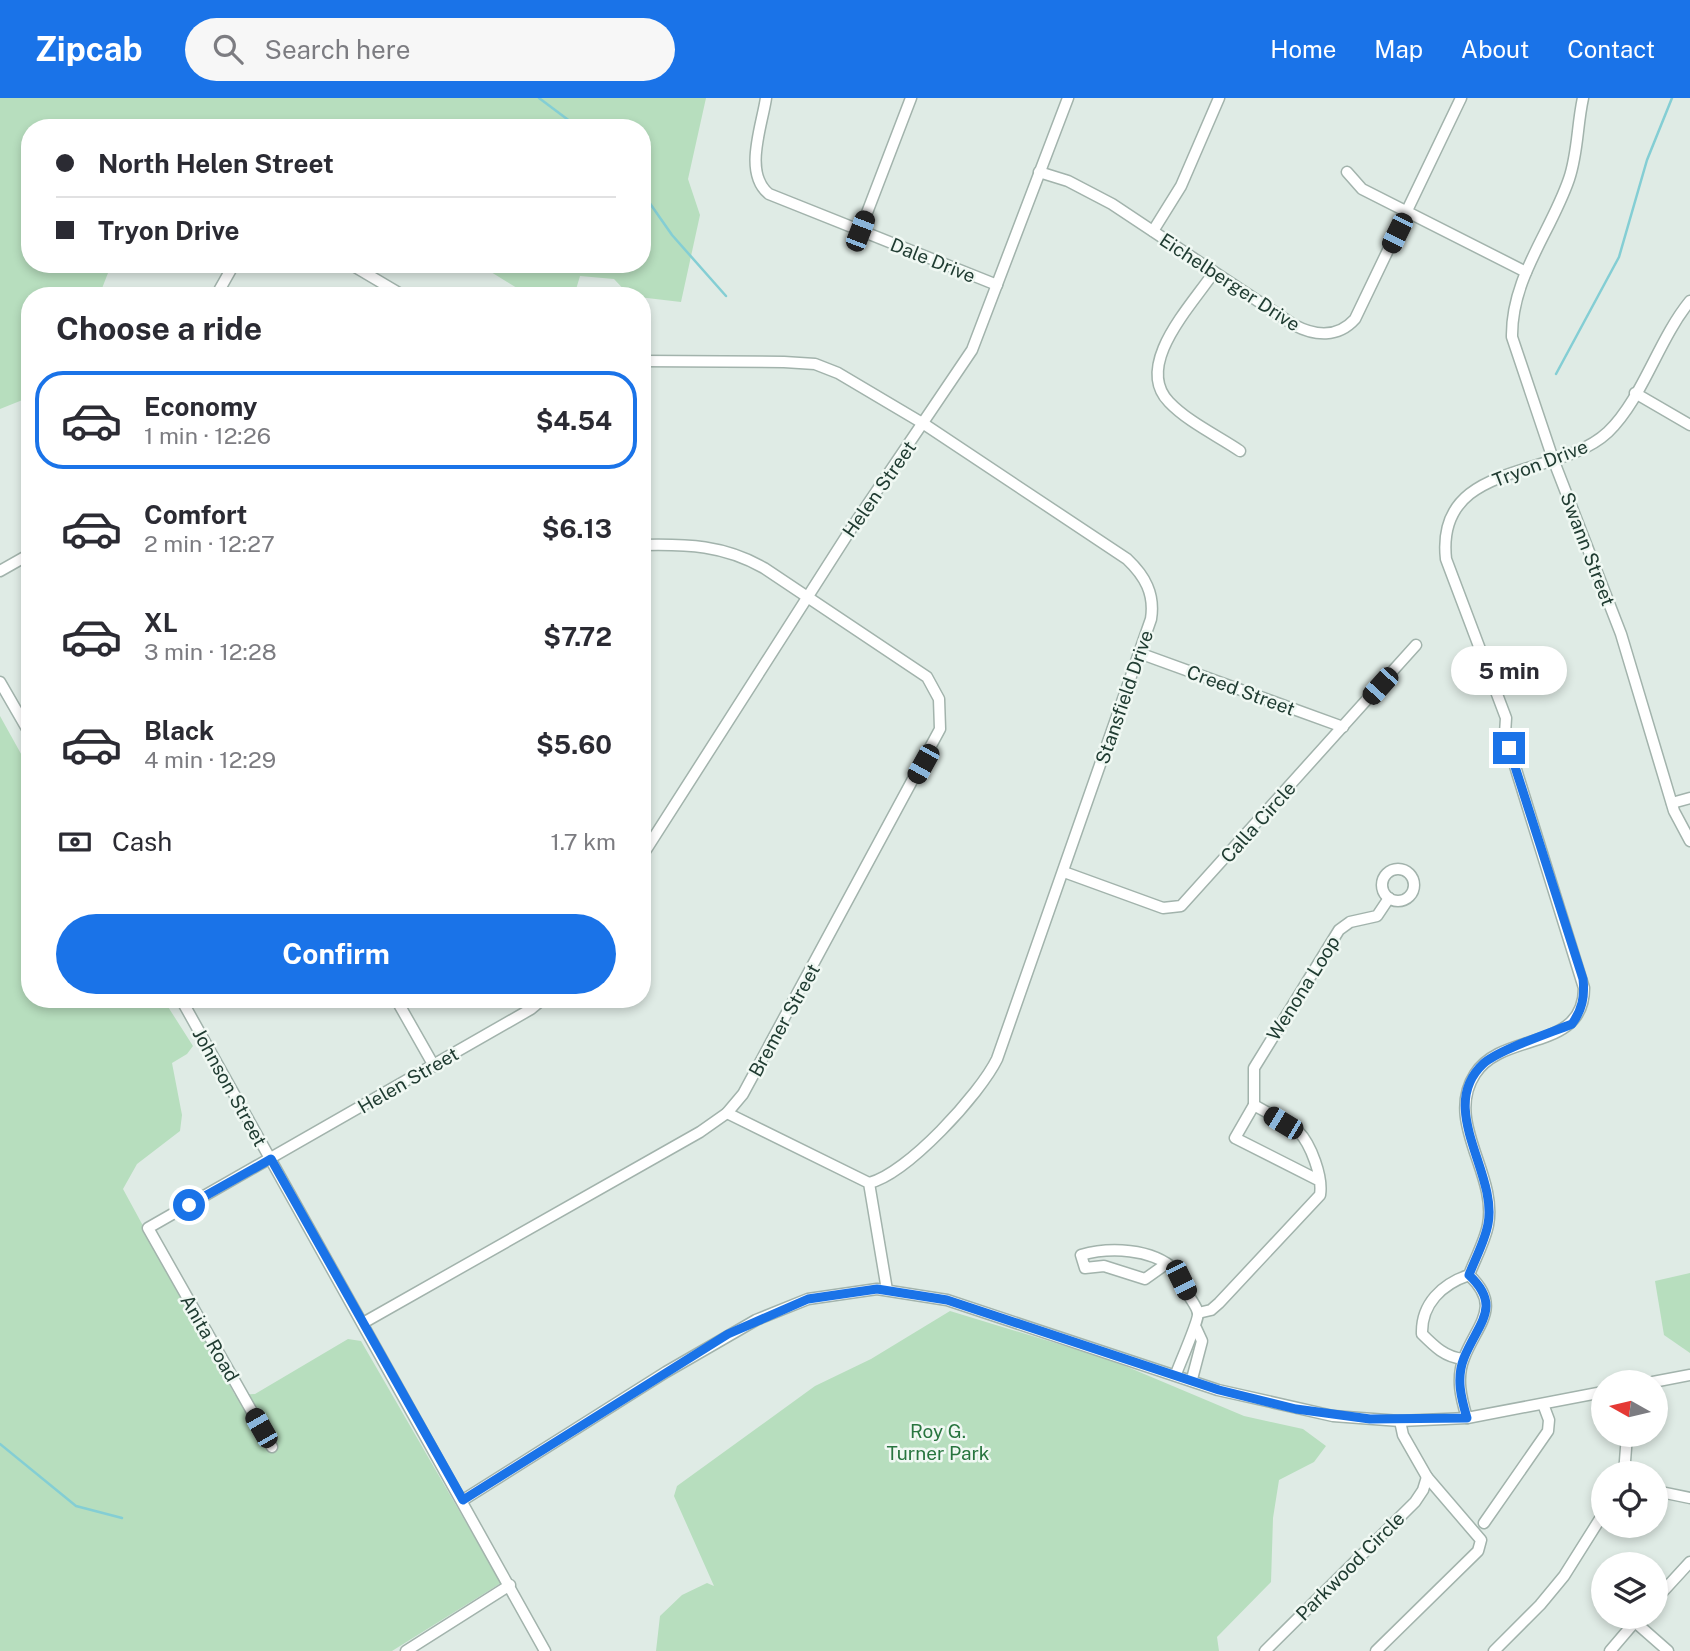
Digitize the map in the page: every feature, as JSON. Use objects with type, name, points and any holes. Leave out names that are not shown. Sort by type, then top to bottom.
[{"type":"street","name":"Dale Drive","points":[[766,98],[755,168],[760,185],[774,197],[997,285]]},
{"type":"street","points":[[860,231],[911,98]]},
{"type":"street","name":"Helen Street","points":[[651,842],[807,597],[972,350],[1068,98]]},
{"type":"street","points":[[1153,231],[1181,186],[1219,98]]},
{"type":"street","name":"Eichelberger Drive","points":[[1039,172],[1090,191],[1305,331],[1335,332],[1355,319],[1461,98]]},
{"type":"street","name":"Swann Street","points":[[1583,98],[1568,182],[1526,272],[1514,306],[1512,337],[1553,459],[1620,634],[1672,803],[1690,841]]},
{"type":"street","points":[[1347,172],[1362,189],[1526,272]]},
{"type":"street","points":[[1214,272],[1162,350],[1156,374],[1161,391],[1173,406],[1240,451]]},
{"type":"street","points":[[365,273],[389,287]]},
{"type":"street","name":"Tryon Drive","points":[[1469,1275],[1489,1224],[1484,1178],[1465,1116],[1467,1092],[1474,1075],[1489,1060],[1572,1024],[1581,1008],[1584,988],[1505,734],[1506,718],[1446,559],[1446,535],[1454,512],[1470,493],[1486,483],[1598,440],[1616,423],[1665,336],[1690,300]]},
{"type":"street","name":"Stansfield Drive","points":[[651,361],[815,365],[855,381],[924,424],[1136,568],[1147,583],[1152,601],[1150,619],[1139,653],[1064,872],[989,1075],[967,1105],[889,1175],[869,1183]]},
{"type":"street","points":[[1635,393],[1690,425]]},
{"type":"street","name":"Bremer Street","points":[[363,1324],[700,1132],[727,1113],[743,1094],[940,729],[939,699],[927,677],[754,562],[719,549],[695,544],[651,545]]},
{"type":"street","points":[[0,570],[21,559]]},
{"type":"street","name":"Calla Circle","points":[[1064,872],[1163,908],[1181,906],[1416,645]]},
{"type":"street","name":"Creed Street","points":[[1139,653],[1343,727]]},
{"type":"street","points":[[0,682],[21,718]]},
{"type":"street","points":[[1672,803],[1690,798]]},
{"type":"street","name":"Wenona Loop","points":[[1254,1105],[1254,1068],[1339,930],[1350,922],[1377,916],[1388,898]]},
{"type":"street","name":"Johnson Street","points":[[186,1008],[545,1651]]},
{"type":"street","points":[[401,1008],[434,1066]]},
{"type":"street","name":"Helen Street","points":[[148,1228],[434,1066],[528,1008]]},
{"type":"street","points":[[1198,1313],[1219,1303],[1318,1200],[1320,1181],[1308,1148],[1298,1132],[1254,1105],[1235,1138],[1320,1181]]},
{"type":"street","points":[[727,1113],[869,1183],[887,1290]]},
{"type":"street","name":"Anita Road","points":[[148,1228],[272,1447]]},
{"type":"street","points":[[1166,1264],[1145,1279],[1104,1266],[1085,1268],[1081,1255],[1104,1248],[1144,1256],[1166,1264],[1178,1273],[1198,1313],[1196,1328],[1202,1341],[1192,1379]]},
{"type":"street","points":[[1463,1359],[1450,1358],[1432,1344],[1422,1334],[1421,1321],[1436,1292],[1469,1275],[1486,1295],[1487,1309],[1463,1359],[1460,1396],[1467,1418]]},
{"type":"street","points":[[463,1500],[747,1324],[808,1299],[887,1290],[947,1300],[1219,1390],[1296,1409],[1401,1420],[1467,1418],[1591,1394]]},
{"type":"street","points":[[1176,1374],[1189,1336],[1196,1328]]},
{"type":"street","points":[[1668,1380],[1690,1376]]},
{"type":"street","points":[[1484,1523],[1548,1431],[1549,1420],[1543,1404]]},
{"type":"street","points":[[1376,1651],[1478,1551],[1481,1540],[1427,1477],[1403,1435],[1401,1420]]},
{"type":"street","name":"Parkwood Circle","points":[[1265,1651],[1415,1502],[1427,1477]]},
{"type":"street","points":[[1668,1493],[1690,1498]]},
{"type":"street","points":[[1494,1651],[1540,1605],[1564,1576],[1591,1533]]},
{"type":"street","points":[[1668,1586],[1690,1562]]},
{"type":"street","points":[[407,1651],[510,1585]]},
{"type":"street","points":[[1609,1651],[1628,1629]]},
{"type":"street","points":[[1647,1629],[1668,1651]]},
{"type":"green space","points":[[0,98],[706,98],[688,179],[700,215],[681,302],[651,298],[651,287],[622,287],[614,279],[580,276],[577,287],[515,287],[493,273],[651,273],[651,119],[21,119],[21,273],[108,273],[103,287],[21,287],[21,401],[0,409]]},
{"type":"green space","points":[[0,716],[21,754],[21,1008],[169,1008],[193,1046],[187,1054],[172,1063],[182,1115],[180,1131],[137,1164],[123,1189],[235,1395],[255,1394],[348,1339],[361,1341],[501,1583],[392,1651],[0,1651]]},
{"type":"green space","points":[[1690,1273],[1690,1353],[1664,1335],[1655,1281]]},
{"type":"green space","name":"Roy G. Turner Park","points":[[950,1311],[1111,1360],[1244,1416],[1303,1429],[1326,1446],[1314,1462],[1279,1480],[1273,1518],[1271,1582],[1217,1637],[1219,1651],[656,1651],[660,1616],[682,1595],[707,1583],[714,1586],[674,1496],[677,1486],[815,1386],[871,1359]]},
{"type":"waterway","points":[[539,98],[567,119]]},
{"type":"waterway","points":[[1556,374],[1619,257],[1647,160],[1672,98]]},
{"type":"waterway","points":[[651,205],[672,235],[726,296]]},
{"type":"waterway","points":[[0,1444],[76,1506],[122,1518]]},
{"type":"route","points":[[189,1205],[271,1159],[463,1500],[728,1334],[784,1307],[808,1299],[877,1289],[923,1294],[947,1300],[1219,1390],[1296,1409],[1370,1419],[1467,1418],[1460,1396],[1463,1359],[1487,1309],[1486,1295],[1469,1275],[1489,1224],[1484,1178],[1465,1116],[1467,1092],[1474,1075],[1489,1060],[1572,1024],[1579,1014],[1584,998],[1583,979],[1509,748]]}]
